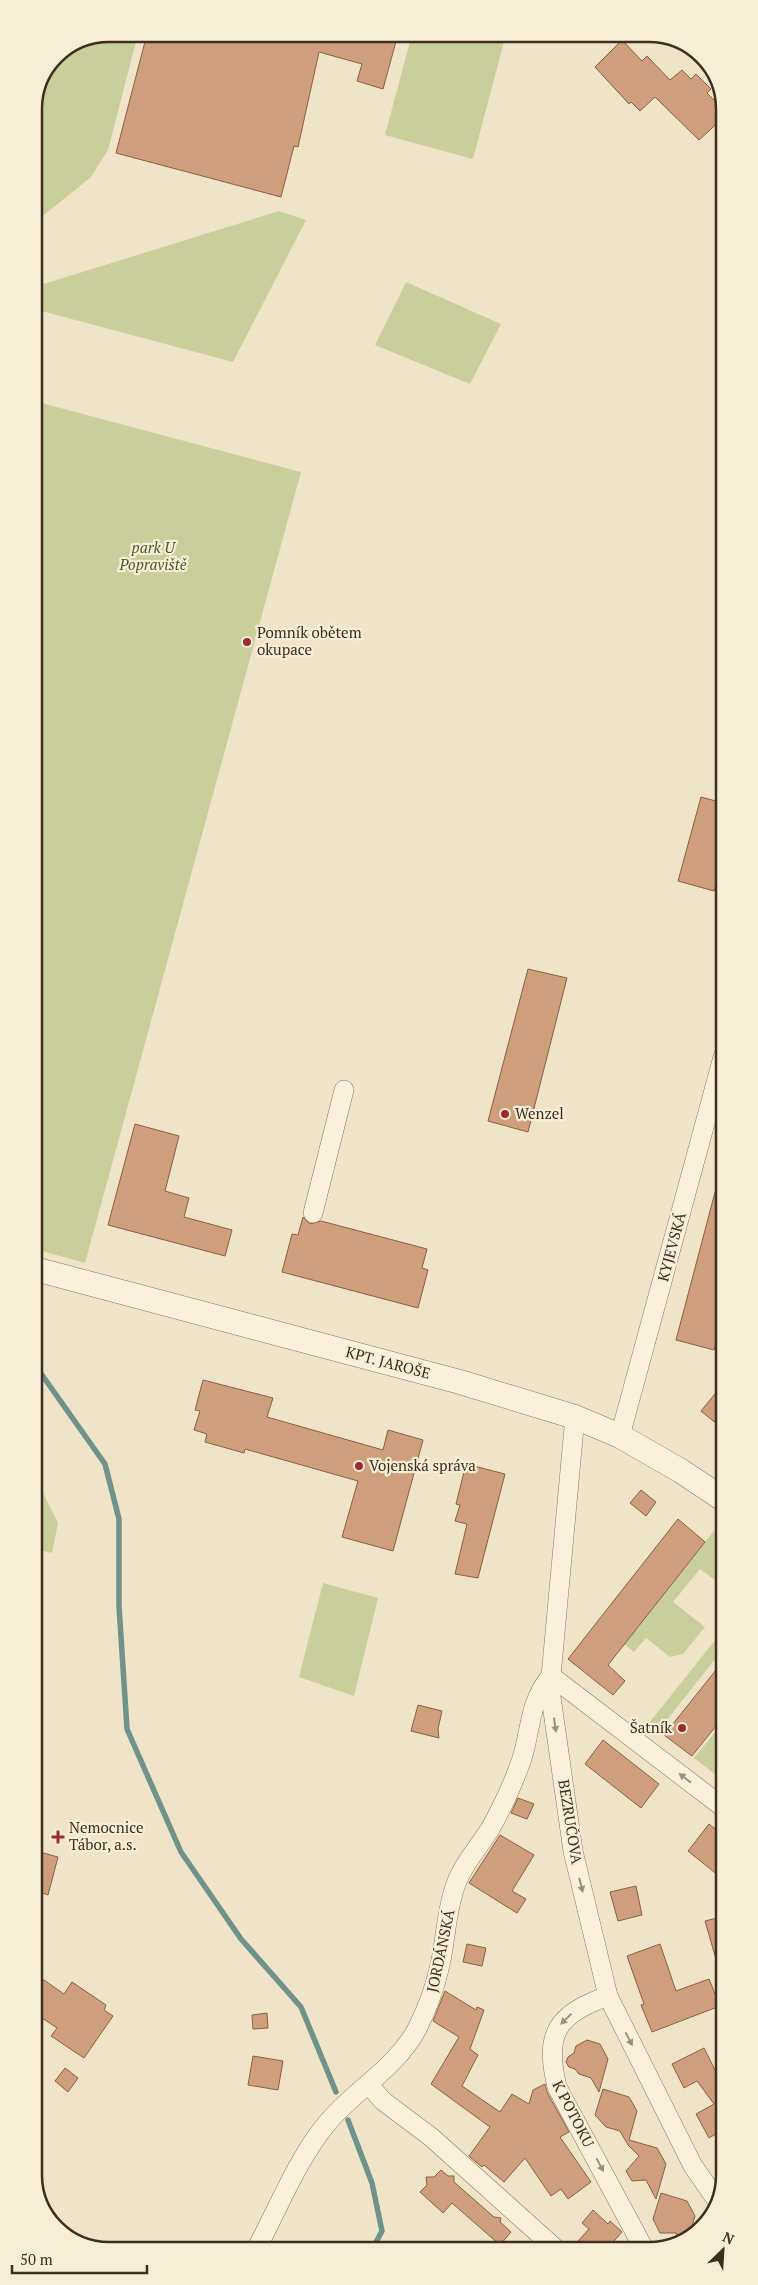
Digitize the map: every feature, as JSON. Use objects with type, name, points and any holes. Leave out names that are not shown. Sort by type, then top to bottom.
[{"type":"street","name":"KYJEVSKÁ","points":[[620,1436],[716,1083]]},
{"type":"street","points":[[313,1213],[344,1090]]},
{"type":"street","name":"KPT. JAROŠE","points":[[42,1271],[460,1382],[575,1417],[620,1436],[681,1471],[716,1494]]},
{"type":"street","name":"BEZRUČOVA","points":[[575,1417],[551,1676],[551,1697],[573,1851],[608,1996],[693,2166],[713,2194]]},
{"type":"street","points":[[551,1676],[716,1802]]},
{"type":"street","name":"JORDÁNSKÁ","points":[[260,2242],[313,2141],[342,2106],[369,2085],[397,2057],[416,2031],[430,2002],[440,1966],[456,1884],[490,1829],[507,1794],[520,1765],[532,1708],[541,1688],[551,1676]]},
{"type":"street","name":"K POTOKU","points":[[608,1996],[582,2005],[559,2025],[553,2043],[551,2062],[560,2094],[640,2242]]},
{"type":"street","points":[[369,2085],[383,2101],[431,2137],[548,2242]]},
{"type":"green space","points":[[110,42],[136,42],[108,150],[91,177],[42,217],[42,110],[48,84],[62,62],[84,48]]},
{"type":"green space","points":[[410,43],[504,43],[473,159],[385,135]]},
{"type":"green space","points":[[279,211],[306,220],[233,362],[42,311],[42,285]]},
{"type":"green space","points":[[406,282],[501,324],[470,384],[375,345]]},
{"type":"green space","name":"park U Popraviště","points":[[42,403],[301,472],[85,1263],[42,1251]]},
{"type":"green space","points":[[42,1491],[58,1523],[52,1553],[42,1550]]},
{"type":"green space","points":[[716,1528],[716,1581],[700,1569],[673,1602],[705,1627],[683,1654],[670,1657],[646,1638],[634,1652],[623,1643]]},
{"type":"green space","points":[[323,1583],[378,1598],[354,1696],[299,1677]]},
{"type":"green space","points":[[716,1639],[716,1658],[659,1730],[649,1723]]},
{"type":"green space","points":[[716,1731],[716,1775],[694,1758]]},
{"type":"building","points":[[145,42],[396,43],[383,89],[357,81],[362,64],[319,52],[298,147],[294,146],[281,197],[116,153]]},
{"type":"building","points":[[619,43],[625,43],[642,61],[647,56],[670,80],[682,70],[691,79],[696,74],[711,89],[707,93],[715,101],[716,124],[699,140],[655,97],[640,111],[631,102],[629,104],[595,67]]},
{"type":"building","points":[[701,797],[716,801],[716,884],[714,891],[678,881]]},
{"type":"building","points":[[528,969],[567,978],[528,1132],[488,1121]]},
{"type":"building","points":[[135,1124],[179,1136],[165,1191],[189,1198],[184,1217],[232,1230],[225,1256],[108,1225]]},
{"type":"building","points":[[716,1189],[716,1342],[714,1350],[676,1340]]},
{"type":"building","points":[[303,1217],[310,1224],[321,1221],[427,1249],[422,1268],[428,1270],[418,1308],[282,1272],[292,1234],[298,1235]]},
{"type":"building","name":"Vojenská správa","points":[[203,1380],[273,1398],[267,1417],[383,1450],[388,1430],[423,1440],[393,1551],[342,1537],[358,1481],[245,1449],[244,1453],[205,1442],[207,1434],[194,1430],[200,1411],[195,1410]]},
{"type":"building","points":[[716,1393],[716,1423],[701,1411]]},
{"type":"building","points":[[466,1464],[505,1474],[478,1578],[455,1574],[467,1524],[455,1521],[460,1505],[456,1504]]},
{"type":"building","points":[[641,1490],[656,1502],[646,1516],[630,1503]]},
{"type":"building","points":[[678,1519],[705,1542],[608,1665],[625,1681],[613,1695],[568,1659]]},
{"type":"building","points":[[716,1670],[716,1726],[692,1756],[664,1735]]},
{"type":"building","points":[[418,1705],[442,1711],[438,1729],[439,1738],[411,1731]]},
{"type":"building","points":[[603,1740],[659,1784],[641,1808],[585,1764]]},
{"type":"building","points":[[518,1798],[534,1804],[527,1819],[511,1813]]},
{"type":"building","points":[[709,1824],[716,1830],[716,1874],[688,1851]]},
{"type":"building","points":[[500,1835],[534,1855],[512,1891],[526,1899],[517,1913],[469,1883]]},
{"type":"building","points":[[42,1853],[58,1857],[48,1895],[42,1893]]},
{"type":"building","points":[[636,1886],[642,1915],[618,1921],[610,1892]]},
{"type":"building","points":[[716,1918],[716,1959],[705,1921]]},
{"type":"building","points":[[467,1944],[486,1948],[482,1966],[463,1962]]},
{"type":"building","points":[[660,1944],[676,1991],[709,1979],[716,1996],[716,2008],[652,2032],[641,2005],[644,2004],[627,1956]]},
{"type":"building","points":[[42,1979],[64,1994],[72,1982],[106,2005],[104,2010],[113,2016],[84,2058],[51,2036],[57,2028],[42,2018]]},
{"type":"building","points":[[445,1991],[476,2010],[477,2007],[484,2010],[470,2049],[478,2055],[462,2086],[500,2112],[512,2094],[529,2104],[533,2090],[545,2084],[547,2092],[569,2132],[560,2137],[591,2182],[568,2199],[561,2189],[551,2196],[525,2158],[504,2182],[484,2165],[482,2167],[469,2156],[490,2127],[431,2084],[459,2037],[433,2021]]},
{"type":"building","points":[[267,2013],[268,2028],[253,2029],[252,2015]]},
{"type":"building","points":[[587,2040],[600,2044],[608,2059],[599,2092],[591,2078],[579,2074],[575,2069],[569,2067],[566,2062],[568,2057],[574,2053],[576,2046]]},
{"type":"building","points":[[704,2048],[716,2072],[716,2134],[709,2138],[696,2114],[714,2104],[697,2081],[684,2088],[672,2064]]},
{"type":"building","points":[[253,2056],[283,2061],[278,2090],[248,2085]]},
{"type":"building","points":[[65,2068],[78,2078],[68,2092],[55,2081]]},
{"type":"building","points":[[603,2089],[629,2097],[637,2111],[629,2140],[657,2148],[666,2164],[656,2199],[646,2180],[632,2181],[626,2171],[639,2156],[628,2145],[620,2131],[606,2127],[595,2115]]},
{"type":"building","points":[[441,2170],[448,2176],[454,2176],[454,2182],[494,2217],[501,2218],[500,2222],[511,2232],[503,2242],[497,2242],[452,2203],[443,2213],[420,2192],[427,2185],[426,2177],[434,2177]]},
{"type":"building","points":[[661,2193],[687,2201],[695,2216],[692,2226],[677,2235],[676,2233],[660,2233],[653,2219]]},
{"type":"building","points":[[593,2210],[608,2224],[610,2221],[622,2232],[613,2242],[577,2242],[589,2229],[582,2223]]},
{"type":"waterway","points":[[42,1375],[105,1464],[119,1519],[119,1606],[127,1729],[181,1852],[241,1939],[301,2007],[336,2092]]},
{"type":"waterway","points":[[348,2120],[372,2183],[382,2231],[376,2242]]},
{"type":"place","name":"Pomník obětem okupace","points":[[247,642]]},
{"type":"place","name":"Wenzel","points":[[505,1114]]},
{"type":"place","name":"Vojenská správa","points":[[359,1466]]},
{"type":"place","name":"Šatník","points":[[682,1728]]},
{"type":"place","name":"Nemocnice Tábor, a.s.","points":[[58,1837]]}]
